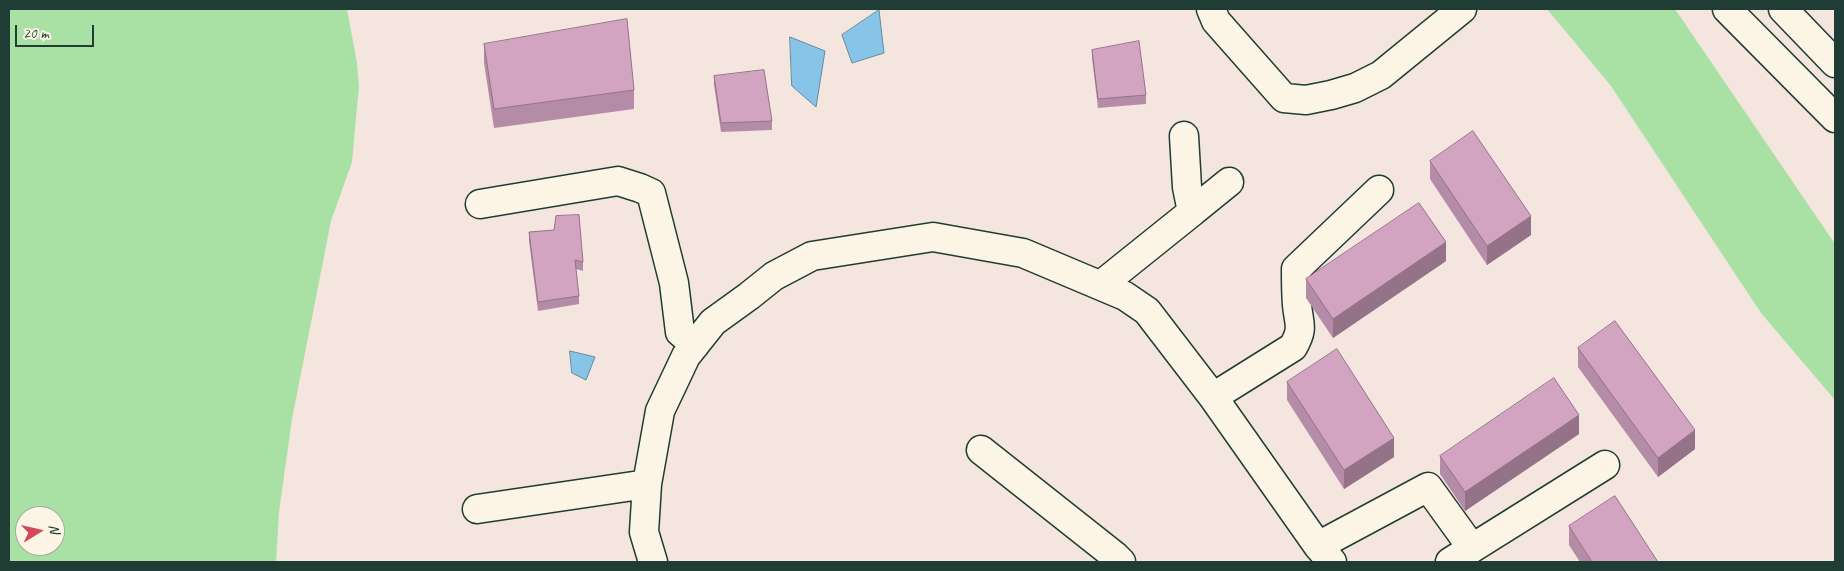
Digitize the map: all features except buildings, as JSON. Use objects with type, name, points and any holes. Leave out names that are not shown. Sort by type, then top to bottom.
[{"type":"street","points":[[1207,13],[1284,98],[1306,100],[1355,88],[1382,75],[1462,9]]},
{"type":"street","points":[[1728,9],[1832,108]]},
{"type":"street","points":[[1783,9],[1835,63]]},
{"type":"street","points":[[1184,136],[1187,187],[1192,212]]},
{"type":"street","points":[[480,204],[618,181],[651,193],[674,283],[680,332],[695,345]]},
{"type":"street","points":[[1101,285],[1229,182]]},
{"type":"street","points":[[1213,397],[1293,347],[1299,337],[1301,325],[1297,306],[1296,268],[1379,190]]},
{"type":"street","points":[[652,562],[644,532],[647,484],[660,411],[686,356],[713,322],[774,276],[812,256],[933,237],[1023,253],[1125,296],[1147,311],[1213,397],[1325,554],[1428,487],[1472,548]]},
{"type":"street","points":[[981,450],[1121,562]]},
{"type":"street","points":[[1450,562],[1605,465]]},
{"type":"street","points":[[477,509],[647,484]]},
{"type":"green space","points":[[9,9],[347,9],[357,63],[359,86],[352,162],[331,221],[292,419],[279,512],[276,562],[9,562]]},
{"type":"green space","points":[[1547,9],[1675,9],[1835,244],[1835,400],[1761,313],[1611,86]]},
{"type":"water","points":[[879,10],[884,53],[852,63],[842,35]]},
{"type":"water","points":[[790,37],[825,51],[816,107],[792,86]]},
{"type":"water","points":[[570,351],[595,357],[586,380],[572,373]]}]
